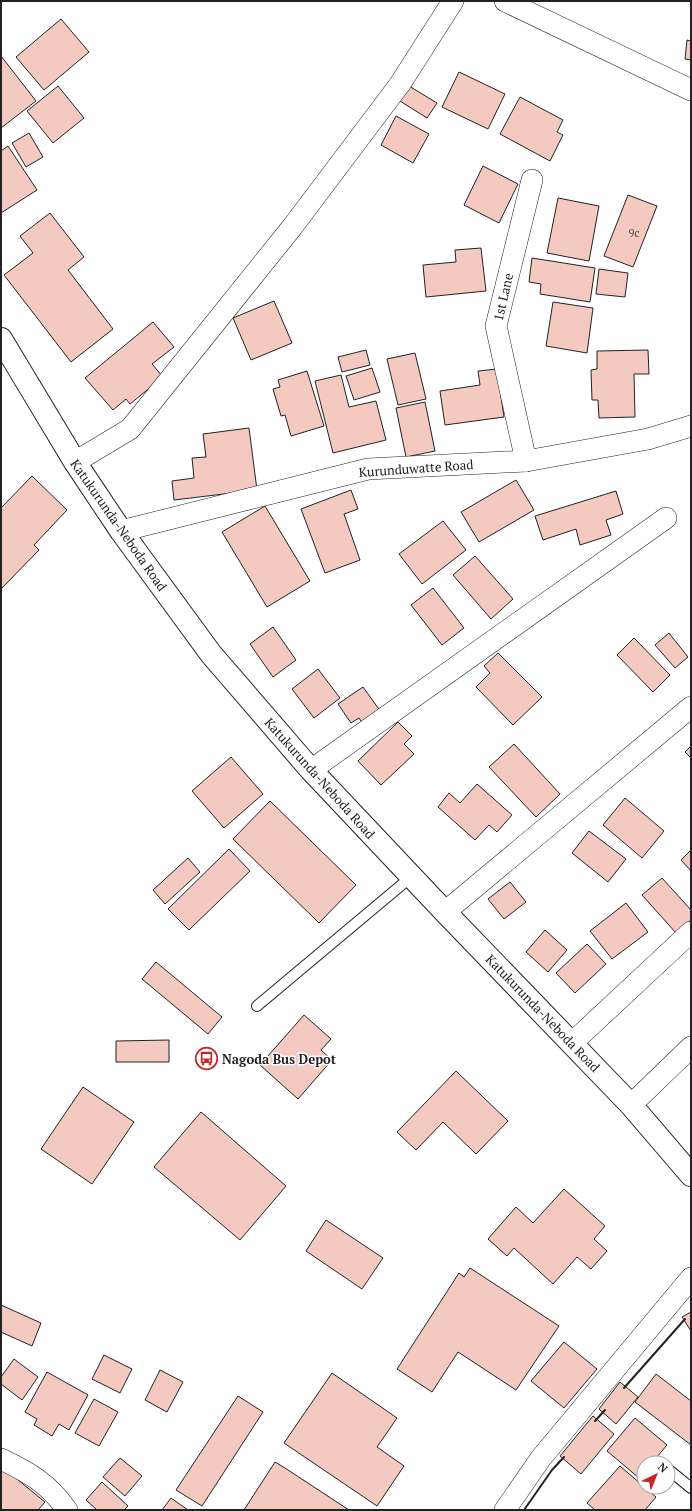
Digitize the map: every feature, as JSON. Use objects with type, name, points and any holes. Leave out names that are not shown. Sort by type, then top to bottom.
[{"type":"main road","name":"Katukurunda-Neboda Road","points":[[1,339],[75,462],[121,531],[211,654],[311,770],[445,912],[632,1105],[691,1176]]},
{"type":"street","points":[[75,462],[130,429],[135,423],[293,226],[400,84],[452,1]]},
{"type":"street","points":[[505,1],[691,90]]},
{"type":"street","name":"1st Lane","points":[[526,461],[496,326],[532,180]]},
{"type":"street","name":"Kurunduwatte Road","points":[[121,531],[368,469],[526,461],[648,440],[691,426]]},
{"type":"street","points":[[311,770],[666,518]]},
{"type":"street","points":[[445,912],[691,707]]},
{"type":"street","points":[[572,1044],[691,932]]},
{"type":"street","points":[[632,1105],[691,1048]]},
{"type":"street","points":[[505,1510],[541,1458],[691,1278]]},
{"type":"street","points":[[1,1459],[22,1469],[46,1484],[67,1510]]},
{"type":"lane","points":[[257,1006],[412,877]]},
{"type":"lane","points":[[676,1476],[691,1488]]},
{"type":"building","points":[[61,19],[89,52],[44,90],[16,57]]},
{"type":"building","points":[[687,40],[691,41],[691,60],[685,59]]},
{"type":"building","points":[[1,56],[36,101],[1,128]]},
{"type":"building","points":[[459,72],[505,94],[488,129],[442,107]]},
{"type":"building","points":[[58,86],[84,118],[53,143],[27,111]]},
{"type":"building","points":[[409,86],[437,103],[427,118],[400,101]]},
{"type":"building","points":[[520,97],[563,120],[557,132],[563,135],[550,161],[500,134]]},
{"type":"building","points":[[396,116],[429,134],[413,163],[381,145]]},
{"type":"building","points":[[29,133],[43,157],[26,167],[12,143]]},
{"type":"building","points":[[8,146],[37,190],[1,213],[1,151]]},
{"type":"building","points":[[483,166],[518,184],[499,223],[464,205]]},
{"type":"building","points":[[628,195],[657,206],[633,267],[604,256]]},
{"type":"building","points":[[558,198],[599,206],[589,261],[547,253]]},
{"type":"building","points":[[50,213],[84,257],[68,270],[113,329],[71,362],[4,275],[33,253],[20,236]]},
{"type":"building","points":[[481,248],[486,291],[426,297],[423,265],[456,262],[455,250]]},
{"type":"building","points":[[532,258],[595,268],[590,302],[540,294],[541,284],[529,282]]},
{"type":"building","points":[[599,269],[628,273],[625,297],[596,294]]},
{"type":"building","points":[[274,301],[292,343],[251,360],[233,318]]},
{"type":"building","points":[[553,302],[593,308],[587,353],[546,346]]},
{"type":"building","points":[[153,322],[174,347],[152,364],[163,377],[130,404],[126,399],[113,410],[85,378]]},
{"type":"building","points":[[366,350],[370,365],[342,372],[338,357]]},
{"type":"building","points":[[648,350],[649,374],[634,374],[635,417],[599,418],[598,400],[592,400],[591,370],[597,369],[597,351]]},
{"type":"building","points":[[415,353],[426,399],[398,405],[387,359]]},
{"type":"building","points":[[372,368],[380,392],[354,400],[346,376]]},
{"type":"building","points":[[497,369],[504,417],[445,425],[440,391],[480,385],[478,371]]},
{"type":"building","points":[[307,371],[324,426],[291,436],[285,415],[281,416],[273,389],[280,387],[278,380]]},
{"type":"building","points":[[341,375],[349,407],[376,401],[386,440],[333,453],[315,381]]},
{"type":"building","points":[[425,402],[435,451],[406,457],[396,408]]},
{"type":"building","points":[[249,428],[257,490],[174,500],[172,481],[194,478],[192,458],[206,457],[203,434]]},
{"type":"building","points":[[32,476],[67,510],[34,545],[39,550],[1,589],[1,508]]},
{"type":"building","points":[[516,480],[534,510],[479,542],[461,512]]},
{"type":"building","points":[[351,490],[358,509],[344,514],[360,560],[325,573],[301,509]]},
{"type":"building","points":[[616,491],[623,514],[606,520],[611,535],[580,545],[576,529],[543,540],[535,516]]},
{"type":"building","points":[[265,506],[310,581],[267,607],[222,532]]},
{"type":"building","points":[[443,521],[466,550],[422,584],[399,554]]},
{"type":"building","points":[[475,556],[513,599],[491,619],[453,575]]},
{"type":"building","points":[[433,588],[464,628],[442,645],[411,605]]},
{"type":"building","points":[[273,627],[296,660],[273,677],[250,644]]},
{"type":"building","points":[[669,633],[688,657],[675,668],[655,645]]},
{"type":"building","points":[[634,638],[670,675],[653,692],[617,655]]},
{"type":"building","points":[[498,653],[542,697],[513,725],[476,687],[490,673],[484,666]]},
{"type":"building","points":[[318,669],[340,698],[314,718],[292,689]]},
{"type":"building","points":[[363,687],[381,712],[363,724],[359,718],[351,723],[338,704]]},
{"type":"building","points":[[398,722],[412,736],[404,744],[414,754],[381,785],[358,761]]},
{"type":"building","points":[[514,744],[560,794],[536,817],[489,767]]},
{"type":"building","points":[[691,746],[691,758],[685,752]]},
{"type":"building","points":[[231,757],[263,794],[224,828],[192,791]]},
{"type":"building","points":[[477,784],[512,815],[497,832],[489,825],[475,840],[438,807],[449,793],[460,803]]},
{"type":"building","points":[[625,798],[664,831],[642,858],[603,825]]},
{"type":"building","points":[[270,801],[356,885],[319,923],[233,839]]},
{"type":"building","points":[[589,831],[626,859],[608,882],[572,853]]},
{"type":"building","points":[[229,849],[250,871],[189,930],[168,909]]},
{"type":"building","points":[[691,850],[691,871],[681,860]]},
{"type":"building","points":[[188,858],[200,872],[165,904],[153,890]]},
{"type":"building","points":[[662,878],[691,910],[691,920],[676,933],[642,895]]},
{"type":"building","points":[[510,882],[526,902],[504,919],[488,899]]},
{"type":"building","points":[[626,903],[648,932],[612,959],[590,931]]},
{"type":"building","points":[[545,930],[567,950],[548,972],[526,952]]},
{"type":"building","points":[[587,944],[606,964],[575,993],[556,973]]},
{"type":"building","points":[[156,962],[222,1017],[208,1034],[142,979]]},
{"type":"building","points":[[304,1015],[331,1039],[321,1050],[332,1060],[298,1099],[260,1065]]},
{"type":"building","points":[[169,1040],[169,1062],[116,1062],[116,1041]]},
{"type":"building","points":[[456,1071],[508,1121],[476,1154],[443,1122],[416,1150],[397,1132]]},
{"type":"building","points":[[83,1087],[134,1122],[92,1184],[41,1149]]},
{"type":"building","points":[[201,1112],[286,1186],[240,1240],[154,1167]]},
{"type":"building","points":[[564,1189],[605,1226],[594,1239],[607,1251],[591,1269],[577,1257],[553,1284],[514,1248],[507,1256],[488,1239],[516,1207],[533,1223]]},
{"type":"building","points":[[326,1220],[383,1258],[362,1289],[306,1251]]},
{"type":"building","points":[[470,1268],[559,1326],[516,1390],[458,1352],[432,1392],[397,1369],[459,1273],[464,1277]]},
{"type":"building","points":[[1,1305],[41,1323],[32,1346],[1,1332]]},
{"type":"building","points":[[691,1312],[691,1331],[682,1317]]},
{"type":"building","points":[[564,1342],[597,1369],[564,1408],[531,1381]]},
{"type":"building","points":[[104,1355],[132,1369],[120,1393],[92,1379]]},
{"type":"building","points":[[14,1359],[38,1377],[22,1400],[1,1384],[1,1377]]},
{"type":"building","points":[[160,1370],[183,1382],[167,1412],[145,1400]]},
{"type":"building","points":[[47,1372],[88,1395],[69,1430],[59,1424],[52,1436],[34,1425],[37,1419],[25,1412]]},
{"type":"building","points":[[332,1373],[397,1418],[377,1447],[404,1466],[377,1506],[284,1443]]},
{"type":"building","points":[[656,1374],[691,1401],[691,1445],[635,1402]]},
{"type":"building","points":[[620,1382],[638,1397],[616,1424],[599,1409]]},
{"type":"building","points":[[238,1396],[263,1412],[202,1506],[176,1490]]},
{"type":"building","points":[[94,1399],[118,1412],[99,1446],[75,1433]]},
{"type":"building","points":[[593,1416],[614,1434],[581,1474],[560,1456]]},
{"type":"building","points":[[635,1418],[667,1445],[659,1455],[636,1455],[636,1475],[607,1451]]},
{"type":"building","points":[[120,1458],[142,1476],[125,1496],[103,1477]]},
{"type":"building","points":[[275,1462],[285,1468],[349,1510],[244,1510]]},
{"type":"building","points":[[1,1466],[45,1502],[38,1510],[1,1510]]},
{"type":"building","points":[[620,1466],[636,1480],[636,1495],[654,1495],[656,1497],[645,1510],[595,1510],[587,1503]]},
{"type":"building","points":[[102,1482],[128,1506],[124,1510],[97,1510],[86,1500]]},
{"type":"building","points":[[171,1498],[188,1510],[162,1510]]},
{"type":"wall","points":[[624,1388],[685,1319]]},
{"type":"wall","points":[[595,1421],[605,1410]]},
{"type":"wall","points":[[524,1510],[552,1470],[564,1457]]},
{"type":"place","name":"Nagoda Bus Depot","points":[[206,1059]]}]
